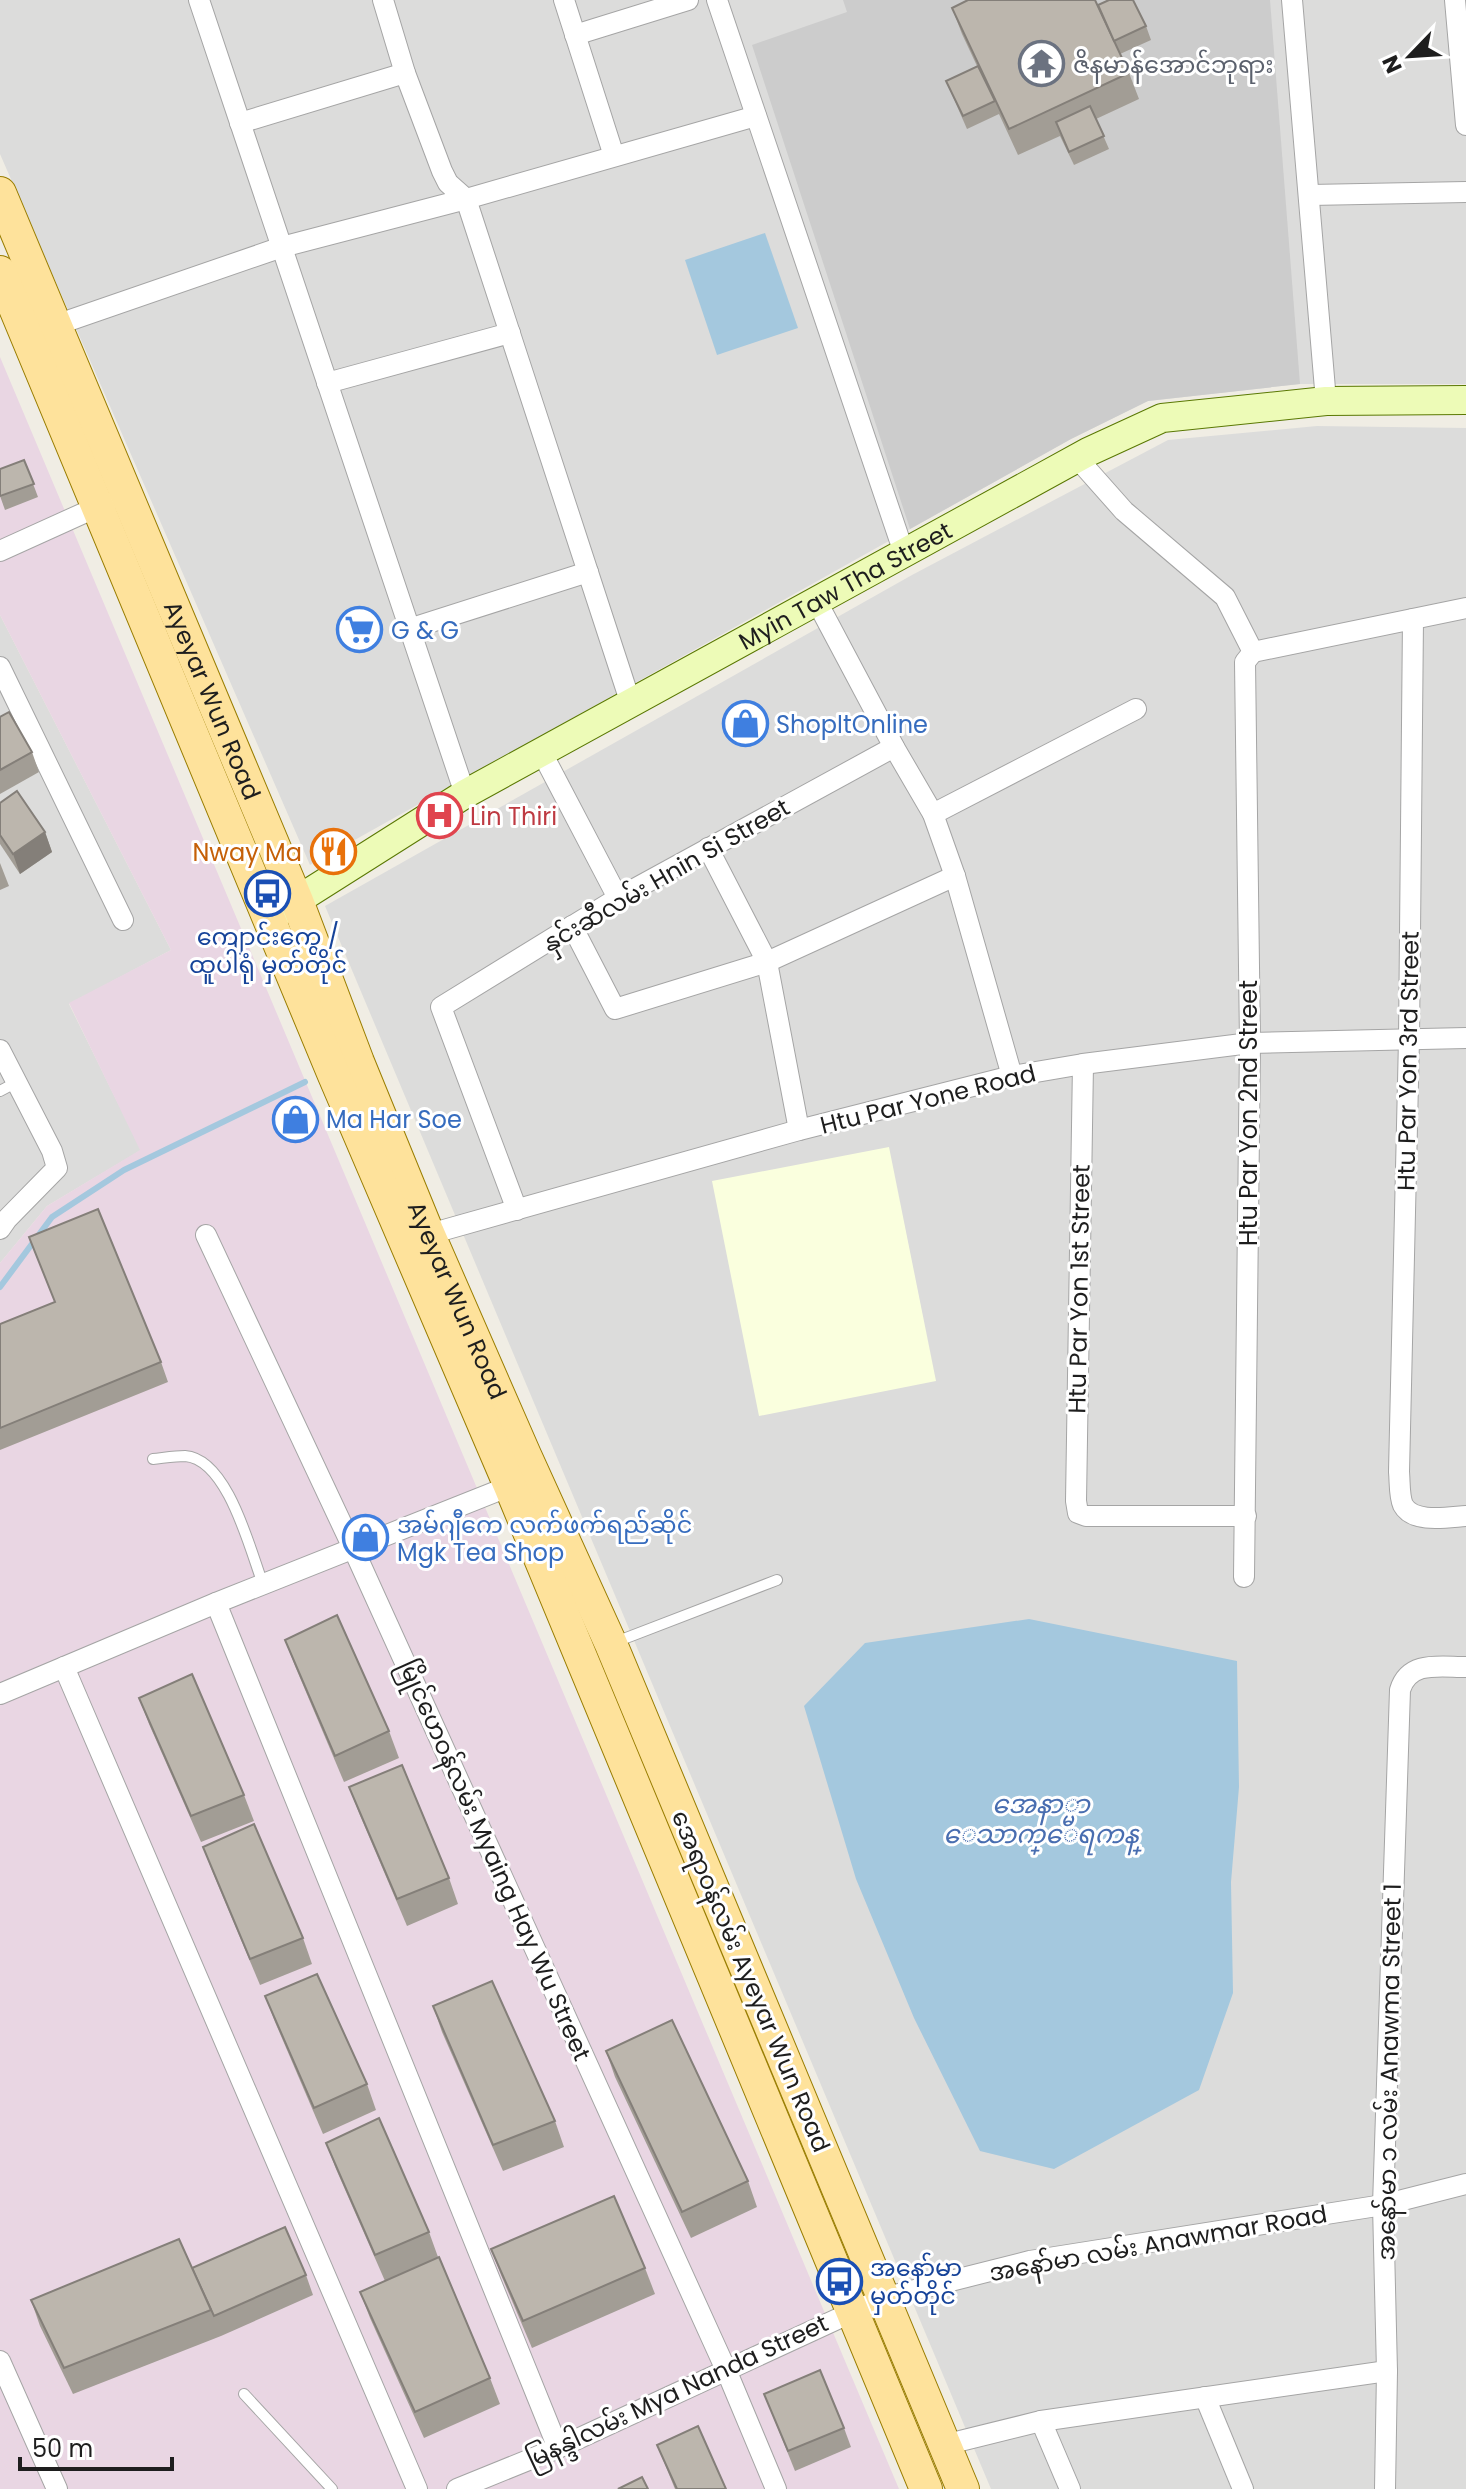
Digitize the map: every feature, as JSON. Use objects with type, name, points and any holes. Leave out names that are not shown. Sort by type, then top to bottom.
[{"type":"main road","name":"Ayeyar Wun Road","points":[[0,193],[56,325],[112,501]]},
{"type":"main road","name":"Ayeyar Wun Road","points":[[0,272],[112,501],[283,909],[416,1238],[522,1481]]},
{"type":"main road","name":"Myin Taw Tha Street","points":[[283,909],[465,794],[1077,458],[1162,418],[1326,401],[1466,400]]},
{"type":"main road","name":"အေရာဝန်လမ်း Ayeyar Wun Road","points":[[522,1481],[611,1644],[963,2489]]},
{"type":"main road","name":"အေရာဝန်လမ်း Ayeyar Wun Road","points":[[522,1481],[852,2311],[926,2489]]},
{"type":"street","points":[[199,0],[465,794]]},
{"type":"street","points":[[383,0],[405,73],[442,171],[448,183],[466,199],[631,704]]},
{"type":"street","points":[[564,0],[614,156]]},
{"type":"street","points":[[575,35],[688,0]]},
{"type":"street","points":[[717,0],[904,553]]},
{"type":"street","points":[[1292,0],[1326,401]]},
{"type":"street","points":[[1455,0],[1463,53],[1466,125]]},
{"type":"street","points":[[240,123],[405,73]]},
{"type":"street","points":[[56,325],[282,247],[466,199],[756,116]]},
{"type":"street","points":[[1310,195],[1466,192]]},
{"type":"street","points":[[327,383],[510,333]]},
{"type":"street","points":[[1077,458],[1124,511],[1225,597],[1253,652],[1466,608]]},
{"type":"street","points":[[0,551],[112,501]]},
{"type":"street","points":[[409,629],[588,572]]},
{"type":"street","points":[[817,602],[933,814],[955,876],[1012,1076]]},
{"type":"street","name":"Htu Par Yon 3rd Street","points":[[1413,619],[1409,1039],[1399,1472],[1402,1502],[1411,1513],[1427,1517],[1466,1516]]},
{"type":"street","name":"Htu Par Yon 2nd Street","points":[[1244,1577],[1250,1043],[1245,662],[1253,652]]},
{"type":"street","points":[[0,667],[123,920]]},
{"type":"street","points":[[933,814],[1136,709]]},
{"type":"street","name":"နှင်းဆီလမ်း Hnin Si Street","points":[[517,1210],[441,1007],[618,898],[894,747]]},
{"type":"street","points":[[542,753],[618,898]]},
{"type":"street","points":[[708,848],[767,962],[799,1130]]},
{"type":"street","points":[[572,926],[615,1009],[767,962],[955,876]]},
{"type":"street","name":"Htu Par Yone Road","points":[[416,1238],[799,1130],[1012,1076],[1250,1043],[1466,1038]]},
{"type":"street","points":[[0,1050],[8,1087],[52,1151],[57,1168],[0,1229]]},
{"type":"street","name":"Htu Par Yon 1st Street","points":[[1083,1064],[1078,1513],[1086,1516],[1246,1516]]},
{"type":"street","name":"မြိုင်ဟေဝန်လမ်း Myaing Hay Wu Street","points":[[206,1235],[353,1548],[727,2372],[776,2489]]},
{"type":"street","points":[[0,1694],[216,1603],[522,1481]]},
{"type":"street","points":[[216,1603],[558,2448]]},
{"type":"street","name":"အနော်မာ ၁ လမ်း Anawma Street 1","points":[[1385,2489],[1387,2371],[1383,2205],[1400,1690],[1408,1673],[1423,1666],[1466,1667]]},
{"type":"street","points":[[64,1667],[417,2489]]},
{"type":"street","name":"အနော်မာ လမ်း Anawmar Road","points":[[852,2311],[883,2298],[1030,2261],[1383,2205],[1466,2184]]},
{"type":"street","name":"မြနန္ဒါလမ်း Mya Nanda Street","points":[[457,2489],[558,2448],[727,2372],[852,2311]]},
{"type":"street","points":[[0,2361],[57,2489]]},
{"type":"street","points":[[944,2445],[1041,2421],[1387,2371]]},
{"type":"street","points":[[1205,2397],[1243,2489]]},
{"type":"street","points":[[1041,2421],[1070,2489]]},
{"type":"lane","points":[[153,1459],[187,1456],[210,1469],[229,1493],[263,1584]]},
{"type":"lane","points":[[611,1644],[777,1580]]},
{"type":"lane","points":[[244,2394],[332,2489]]},
{"type":"shaded area","points":[[0,0],[1466,0],[1466,384],[1300,384],[1148,401],[1071,439],[310,865],[0,154]]},
{"type":"shaded area","points":[[843,0],[1270,0],[1300,384],[1148,401],[1071,439],[910,529],[752,45],[847,12]]},
{"type":"shaded area","points":[[0,357],[899,2489],[0,2489],[0,1263],[47,1206],[140,1150],[69,1003],[171,950],[0,615]]},
{"type":"shaded area","points":[[1317,426],[1466,428],[1466,2489],[991,2489],[325,906],[912,575],[1168,440]]},
{"type":"shaded area","points":[[0,615],[171,950],[69,1004],[141,1150],[47,1206],[0,1263]]},
{"type":"shaded area","points":[[889,1147],[936,1381],[759,1416],[712,1181]]},
{"type":"water","points":[[765,233],[798,328],[717,355],[685,260]]},
{"type":"water","name":"အေနာ္မာ ေသာက္ေရကန္","points":[[1029,1619],[1237,1661],[1239,1787],[1231,1882],[1233,1993],[1199,2090],[1054,2169],[980,2151],[914,2018],[856,1879],[804,1706],[865,1643]]},
{"type":"building","points":[[968,0],[1095,0],[1129,73],[1009,129],[952,8]]},
{"type":"building","points":[[1109,0],[1133,0],[1146,26],[1114,41],[1098,5]]},
{"type":"building","points":[[978,66],[995,101],[963,116],[946,81]]},
{"type":"building","points":[[1090,106],[1104,136],[1069,152],[1056,122]]},
{"type":"building","points":[[24,460],[34,484],[0,496],[0,469]]},
{"type":"building","points":[[9,712],[32,752],[0,770],[0,717]]},
{"type":"building","points":[[17,791],[45,832],[13,854],[0,835],[0,803]]},
{"type":"building","points":[[98,1209],[161,1362],[0,1428],[0,1324],[55,1302],[29,1237]]},
{"type":"building","points":[[337,1615],[389,1731],[335,1756],[285,1640]]},
{"type":"building","points":[[192,1674],[244,1795],[191,1816],[139,1698]]},
{"type":"building","points":[[402,1765],[449,1878],[397,1899],[349,1787]]},
{"type":"building","points":[[254,1824],[303,1938],[250,1959],[203,1847]]},
{"type":"building","points":[[317,1974],[367,2084],[314,2108],[265,1996]]},
{"type":"building","points":[[492,1981],[555,2121],[493,2145],[433,2006]]},
{"type":"building","points":[[672,2020],[748,2181],[682,2212],[606,2051]]},
{"type":"building","points":[[379,2118],[429,2232],[375,2255],[326,2143]]},
{"type":"building","points":[[614,2196],[645,2268],[523,2321],[491,2249]]},
{"type":"building","points":[[285,2227],[306,2275],[214,2316],[192,2268]]},
{"type":"building","points":[[179,2239],[211,2310],[64,2368],[31,2300]]},
{"type":"building","points":[[439,2257],[490,2378],[415,2412],[360,2292]]},
{"type":"building","points":[[820,2370],[844,2428],[788,2451],[764,2394]]},
{"type":"building","points":[[698,2426],[726,2489],[677,2489],[657,2445]]},
{"type":"building","points":[[642,2477],[648,2489],[618,2489]]},
{"type":"waterway","points":[[0,1287],[52,1217],[124,1170],[305,1082]]},
{"type":"place","name":"ဇိနမာန်အောင်ဘုရား","points":[[1042,64]]},
{"type":"place","name":"G & G","points":[[360,630]]},
{"type":"place","name":"ShopItOnline","points":[[745,724]]},
{"type":"place","name":"Lin Thiri","points":[[439,816]]},
{"type":"place","name":"Nway Ma","points":[[333,852]]},
{"type":"place","name":"ကျောင်းကွေ့ / ထူပါရုံ မှတ်တိုင်","points":[[268,894]]},
{"type":"place","name":"Ma Har Soe","points":[[295,1119]]},
{"type":"place","name":"အမ်ဂျီကေ လက်ဖက်ရည်ဆိုင် Mgk Tea Shop","points":[[366,1538]]},
{"type":"place","name":"အနော်မာ မှတ်တိုင်","points":[[839,2281]]}]
